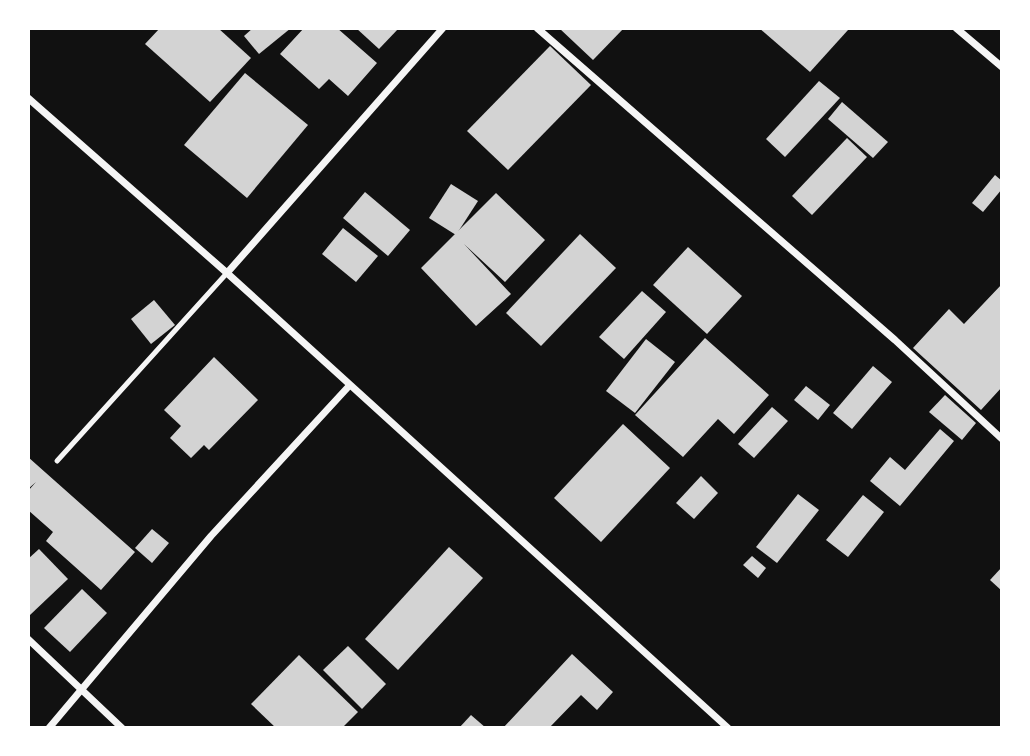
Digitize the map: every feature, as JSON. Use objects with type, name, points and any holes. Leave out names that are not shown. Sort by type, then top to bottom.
[{"type":"street","points":[[227,273],[443,28]]},
{"type":"street","points":[[537,28],[895,340],[1002,439]]},
{"type":"street","points":[[956,28],[1002,67]]},
{"type":"street","points":[[28,98],[227,273],[728,728]]},
{"type":"street","points":[[50,728],[211,536],[349,386]]},
{"type":"street","points":[[28,639],[122,728]]},
{"type":"lane","points":[[57,461],[227,273]]},
{"type":"building","points":[[160,28],[218,28],[251,58],[210,102],[145,44]]},
{"type":"building","points":[[253,28],[291,28],[259,54],[244,36]]},
{"type":"building","points":[[304,28],[337,28],[377,63],[348,96],[329,79],[319,89],[280,54]]},
{"type":"building","points":[[356,28],[399,28],[379,49]]},
{"type":"building","points":[[559,28],[624,28],[593,60]]},
{"type":"building","points":[[759,28],[846,28],[848,30],[810,72]]},
{"type":"building","points":[[550,46],[591,85],[508,170],[467,131]]},
{"type":"building","points":[[245,73],[308,125],[247,198],[184,145]]},
{"type":"building","points":[[819,81],[840,98],[785,157],[766,139]]},
{"type":"building","points":[[842,102],[888,142],[873,158],[828,119]]},
{"type":"building","points":[[847,138],[867,157],[812,215],[792,196]]},
{"type":"building","points":[[995,175],[1002,181],[1002,189],[983,212],[972,203]]},
{"type":"building","points":[[451,184],[478,201],[456,235],[429,218]]},
{"type":"building","points":[[365,192],[410,230],[388,256],[343,218]]},
{"type":"building","points":[[496,193],[545,240],[505,282],[464,244],[511,294],[476,326],[421,268]]},
{"type":"building","points":[[343,228],[378,256],[356,282],[322,254]]},
{"type":"building","points":[[580,234],[616,268],[541,346],[506,313]]},
{"type":"building","points":[[688,247],[742,296],[707,334],[653,285]]},
{"type":"building","points":[[1002,284],[1002,387],[981,410],[913,348],[949,309],[964,324]]},
{"type":"building","points":[[642,291],[666,312],[624,359],[599,337]]},
{"type":"building","points":[[154,300],[175,325],[151,344],[131,319]]},
{"type":"building","points":[[705,338],[769,395],[734,434],[718,419],[683,457],[635,415]]},
{"type":"building","points":[[646,339],[675,362],[635,413],[606,391]]},
{"type":"building","points":[[214,357],[258,400],[209,450],[204,445],[191,458],[170,438],[181,426],[164,410]]},
{"type":"building","points":[[873,366],[892,382],[852,429],[833,413]]},
{"type":"building","points":[[806,386],[830,405],[818,420],[794,400]]},
{"type":"building","points":[[945,395],[976,423],[962,440],[929,412]]},
{"type":"building","points":[[772,407],[788,421],[754,458],[738,444]]},
{"type":"building","points":[[623,424],[670,468],[601,542],[554,498]]},
{"type":"building","points":[[940,429],[954,441],[900,506],[870,481],[890,457],[905,470]]},
{"type":"building","points":[[28,457],[135,552],[101,590],[46,541],[53,532],[28,510],[28,491],[36,482],[28,489]]},
{"type":"building","points":[[701,476],[718,493],[694,519],[676,503]]},
{"type":"building","points":[[798,494],[819,510],[777,563],[756,547]]},
{"type":"building","points":[[863,495],[884,512],[848,557],[826,540]]},
{"type":"building","points":[[152,529],[169,543],[152,563],[135,548]]},
{"type":"building","points":[[449,547],[483,578],[398,670],[365,639]]},
{"type":"building","points":[[39,549],[68,579],[30,615],[28,559]]},
{"type":"building","points":[[752,556],[766,568],[758,578],[743,565]]},
{"type":"building","points":[[1002,567],[1002,591],[990,580]]},
{"type":"building","points":[[82,589],[107,613],[70,652],[44,628]]},
{"type":"building","points":[[348,646],[386,684],[362,709],[323,670]]},
{"type":"building","points":[[572,654],[613,692],[597,710],[581,695],[549,728],[503,728]]},
{"type":"building","points":[[299,655],[358,712],[342,728],[276,728],[251,704]]},
{"type":"building","points":[[471,715],[486,728],[459,728]]}]
